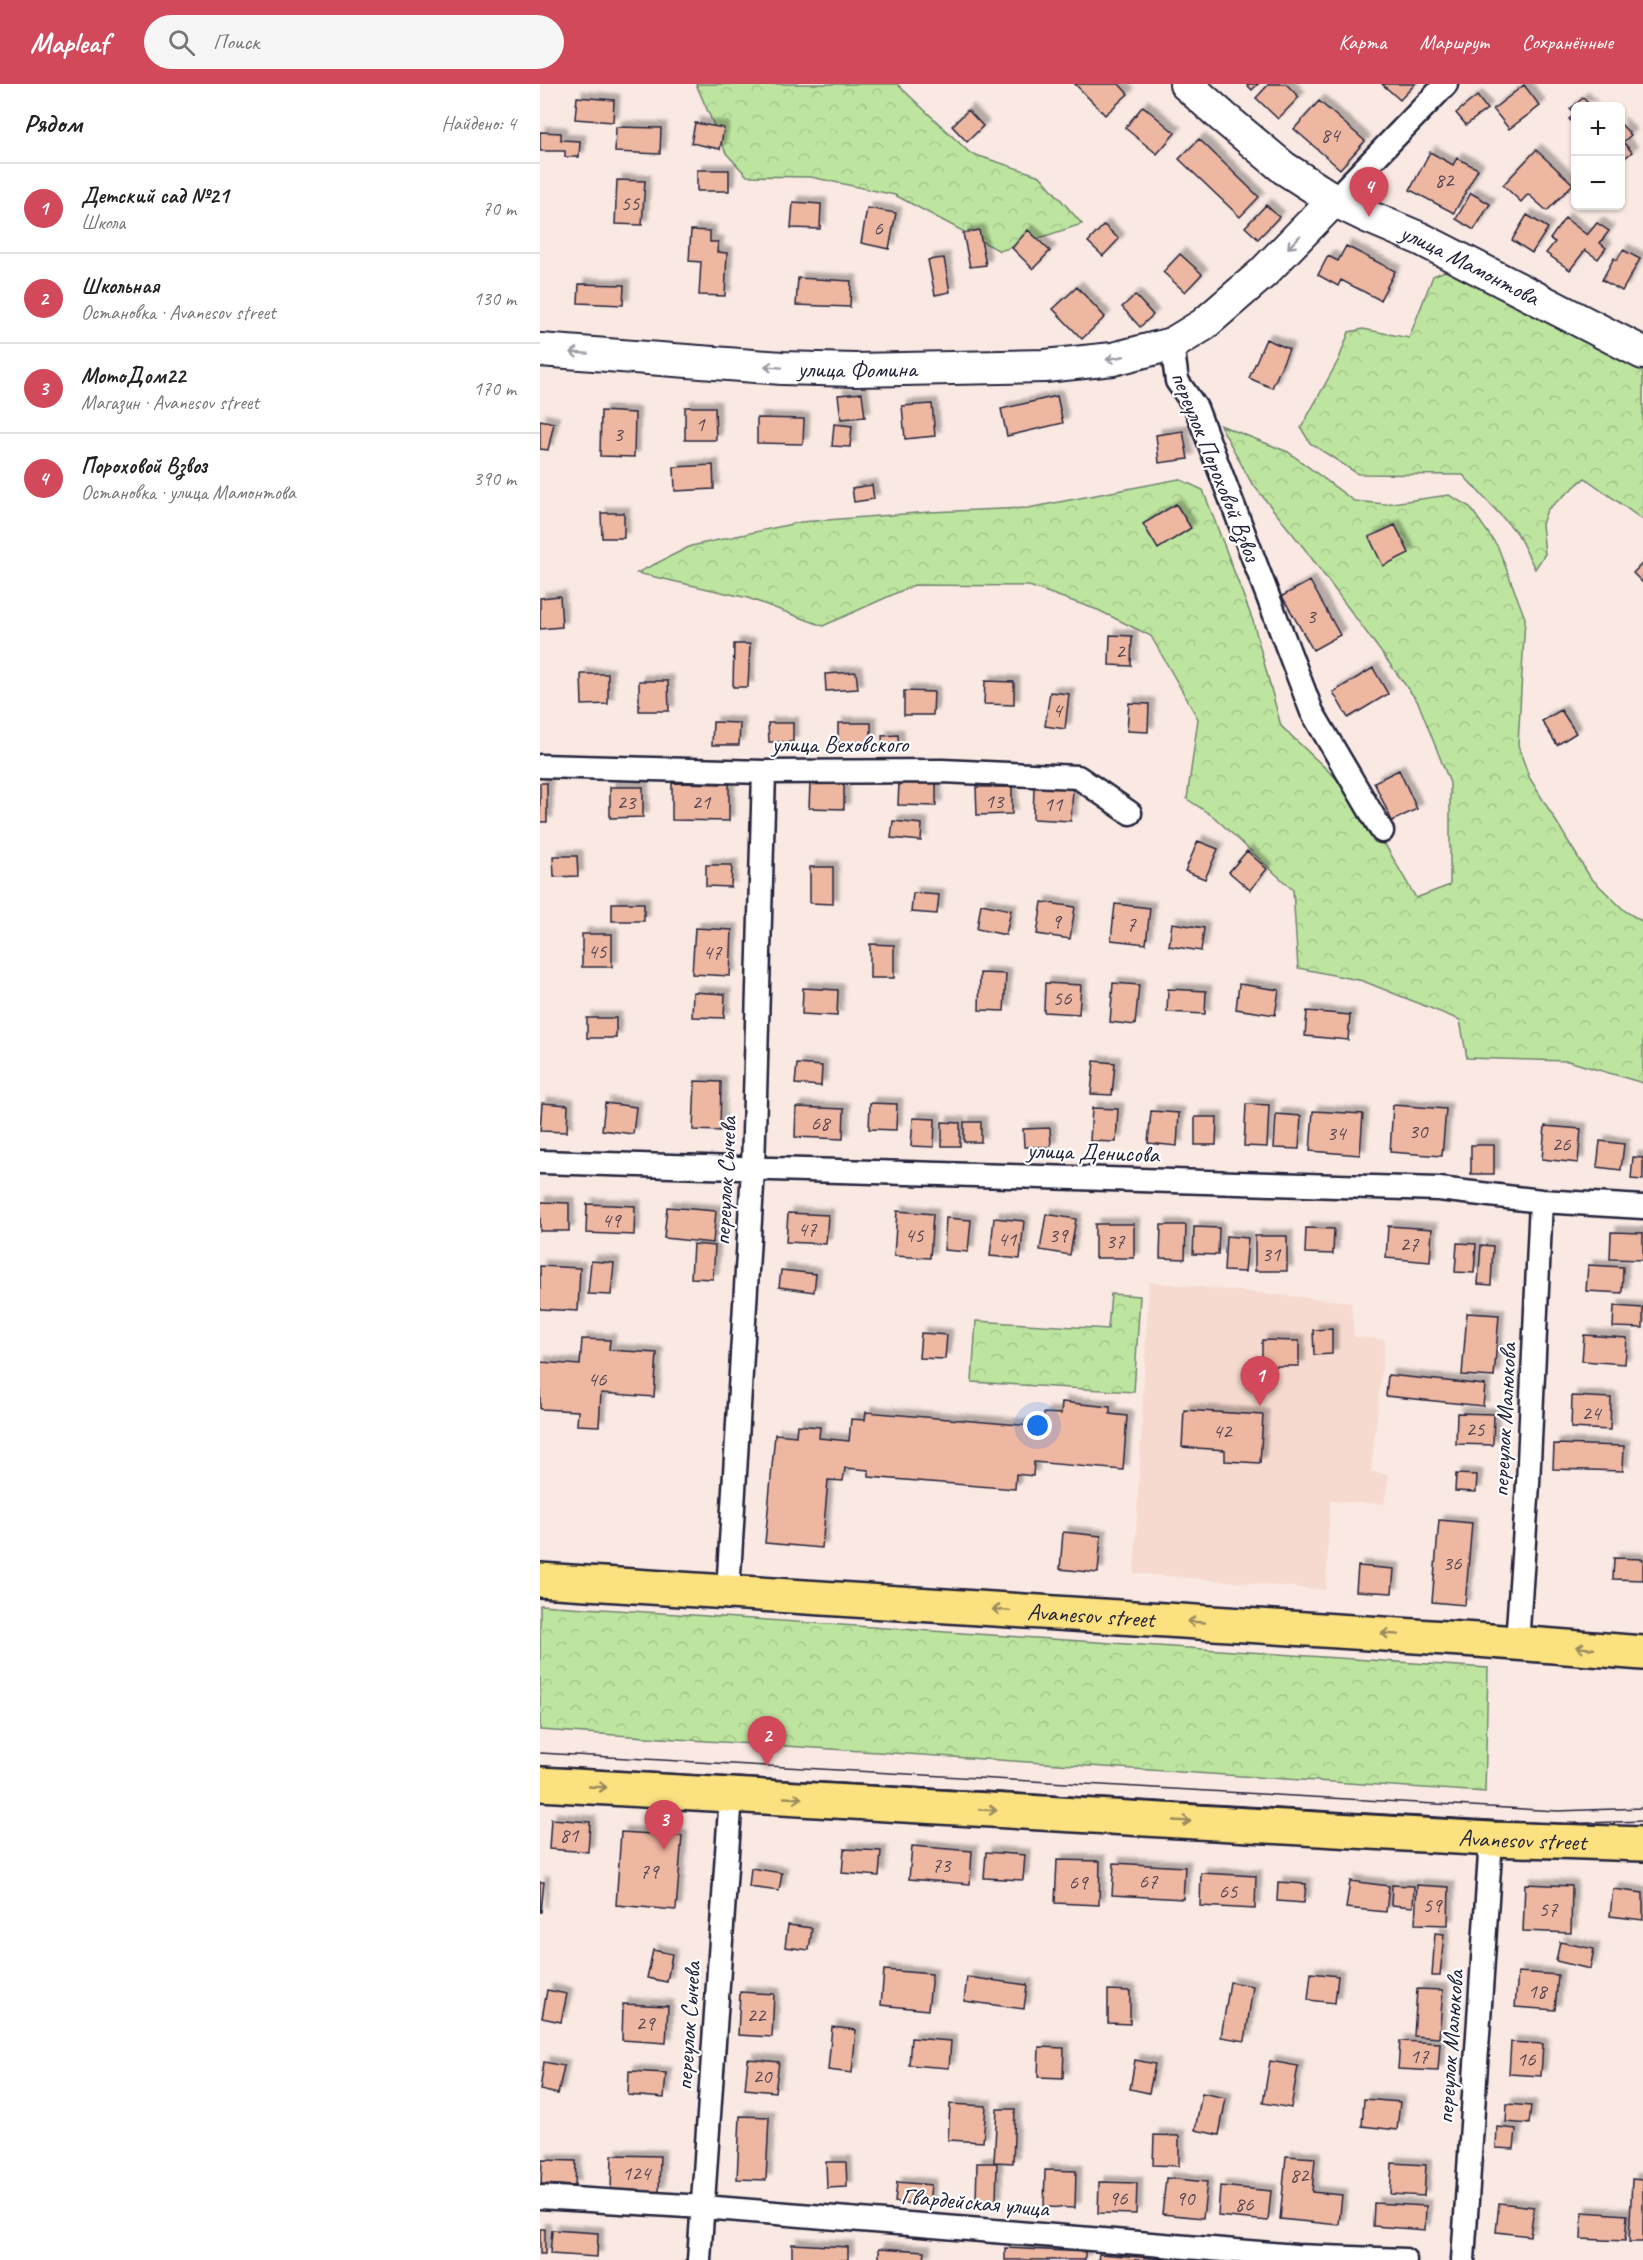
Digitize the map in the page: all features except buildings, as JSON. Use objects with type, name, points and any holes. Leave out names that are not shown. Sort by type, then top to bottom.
[{"type":"highway","name":"Avanesov street","points":[[540,1580],[1517,1642],[1643,1653]]},
{"type":"highway","name":"Avanesov street","points":[[540,1784],[1491,1839],[1643,1844]]},
{"type":"street","name":"улица Мамонтова","points":[[1186,84],[1284,168],[1334,200],[1421,239],[1643,353]]},
{"type":"street","name":"переулок Пороховой Взвоз","points":[[1382,831],[1312,712],[1196,408],[1177,381],[1172,344],[1203,325],[1263,273],[1446,84]]},
{"type":"street","name":"улица Фомина","points":[[540,350],[782,368],[855,370],[1046,366],[1113,359],[1172,344]]},
{"type":"street","name":"улица Веховского","points":[[540,766],[764,772],[942,771],[1078,777],[1130,813]]},
{"type":"street","name":"переулок Сычева","points":[[728,1592],[753,1169],[764,772]]},
{"type":"street","name":"улица Денисова","points":[[540,1162],[1439,1189],[1541,1200],[1643,1207]]},
{"type":"street","name":"переулок Малюкова","points":[[1517,1642],[1528,1484],[1541,1200]]},
{"type":"street","name":"переулок Сычева","points":[[699,2260],[731,1795]]},
{"type":"street","name":"переулок Малюкова","points":[[1462,2260],[1491,1839]]},
{"type":"street","name":"Гвардейская улица","points":[[540,2197],[703,2206],[1284,2255],[1405,2260]]},
{"type":"shaded area","points":[[1149,1282],[1351,1302],[1354,1337],[1385,1339],[1371,1471],[1389,1475],[1384,1504],[1330,1501],[1326,1590],[1134,1573]]},
{"type":"green space","points":[[696,84],[897,84],[970,153],[1040,176],[1082,224],[1000,251],[895,195],[811,177],[747,176],[726,153]]},
{"type":"green space","points":[[1450,269],[1643,367],[1643,520],[1585,478],[1547,510],[1542,524],[1545,554],[1535,569],[1517,533],[1463,475],[1358,474],[1310,443],[1301,428],[1339,359],[1349,332],[1363,329],[1409,338],[1433,276]]},
{"type":"green space","points":[[1220,425],[1288,452],[1354,501],[1385,504],[1449,495],[1470,507],[1498,547],[1525,618],[1518,745],[1529,777],[1590,877],[1625,911],[1643,922],[1643,1083],[1568,1061],[1467,1058],[1460,1020],[1363,981],[1298,968],[1293,890],[1214,817],[1187,799],[1198,719],[1151,636],[1098,610],[1029,586],[914,585],[823,626],[748,598],[637,573],[691,546],[801,522],[930,512],[1028,508],[1179,479],[1203,490],[1253,621],[1281,726],[1360,801],[1416,898],[1450,885],[1450,783],[1418,702],[1304,548],[1251,482]]},
{"type":"green space","points":[[1111,1294],[1140,1296],[1134,1392],[972,1382],[976,1321],[1108,1329]]},
{"type":"green space","points":[[540,1605],[1488,1668],[1485,1792],[540,1730]]},
{"type":"tram line","points":[[540,1753],[1558,1811],[1643,1808]]},
{"type":"tram line","points":[[540,1766],[1559,1824],[1643,1821]]},
{"type":"place","name":"Пороховой Взвоз","points":[[1369,217]]},
{"type":"place","name":"Детский сад №21","points":[[1260,1406]]},
{"type":"place","name":"Школьная","points":[[767,1766]]},
{"type":"place","name":"МотоДом22","points":[[664,1850]]}]
